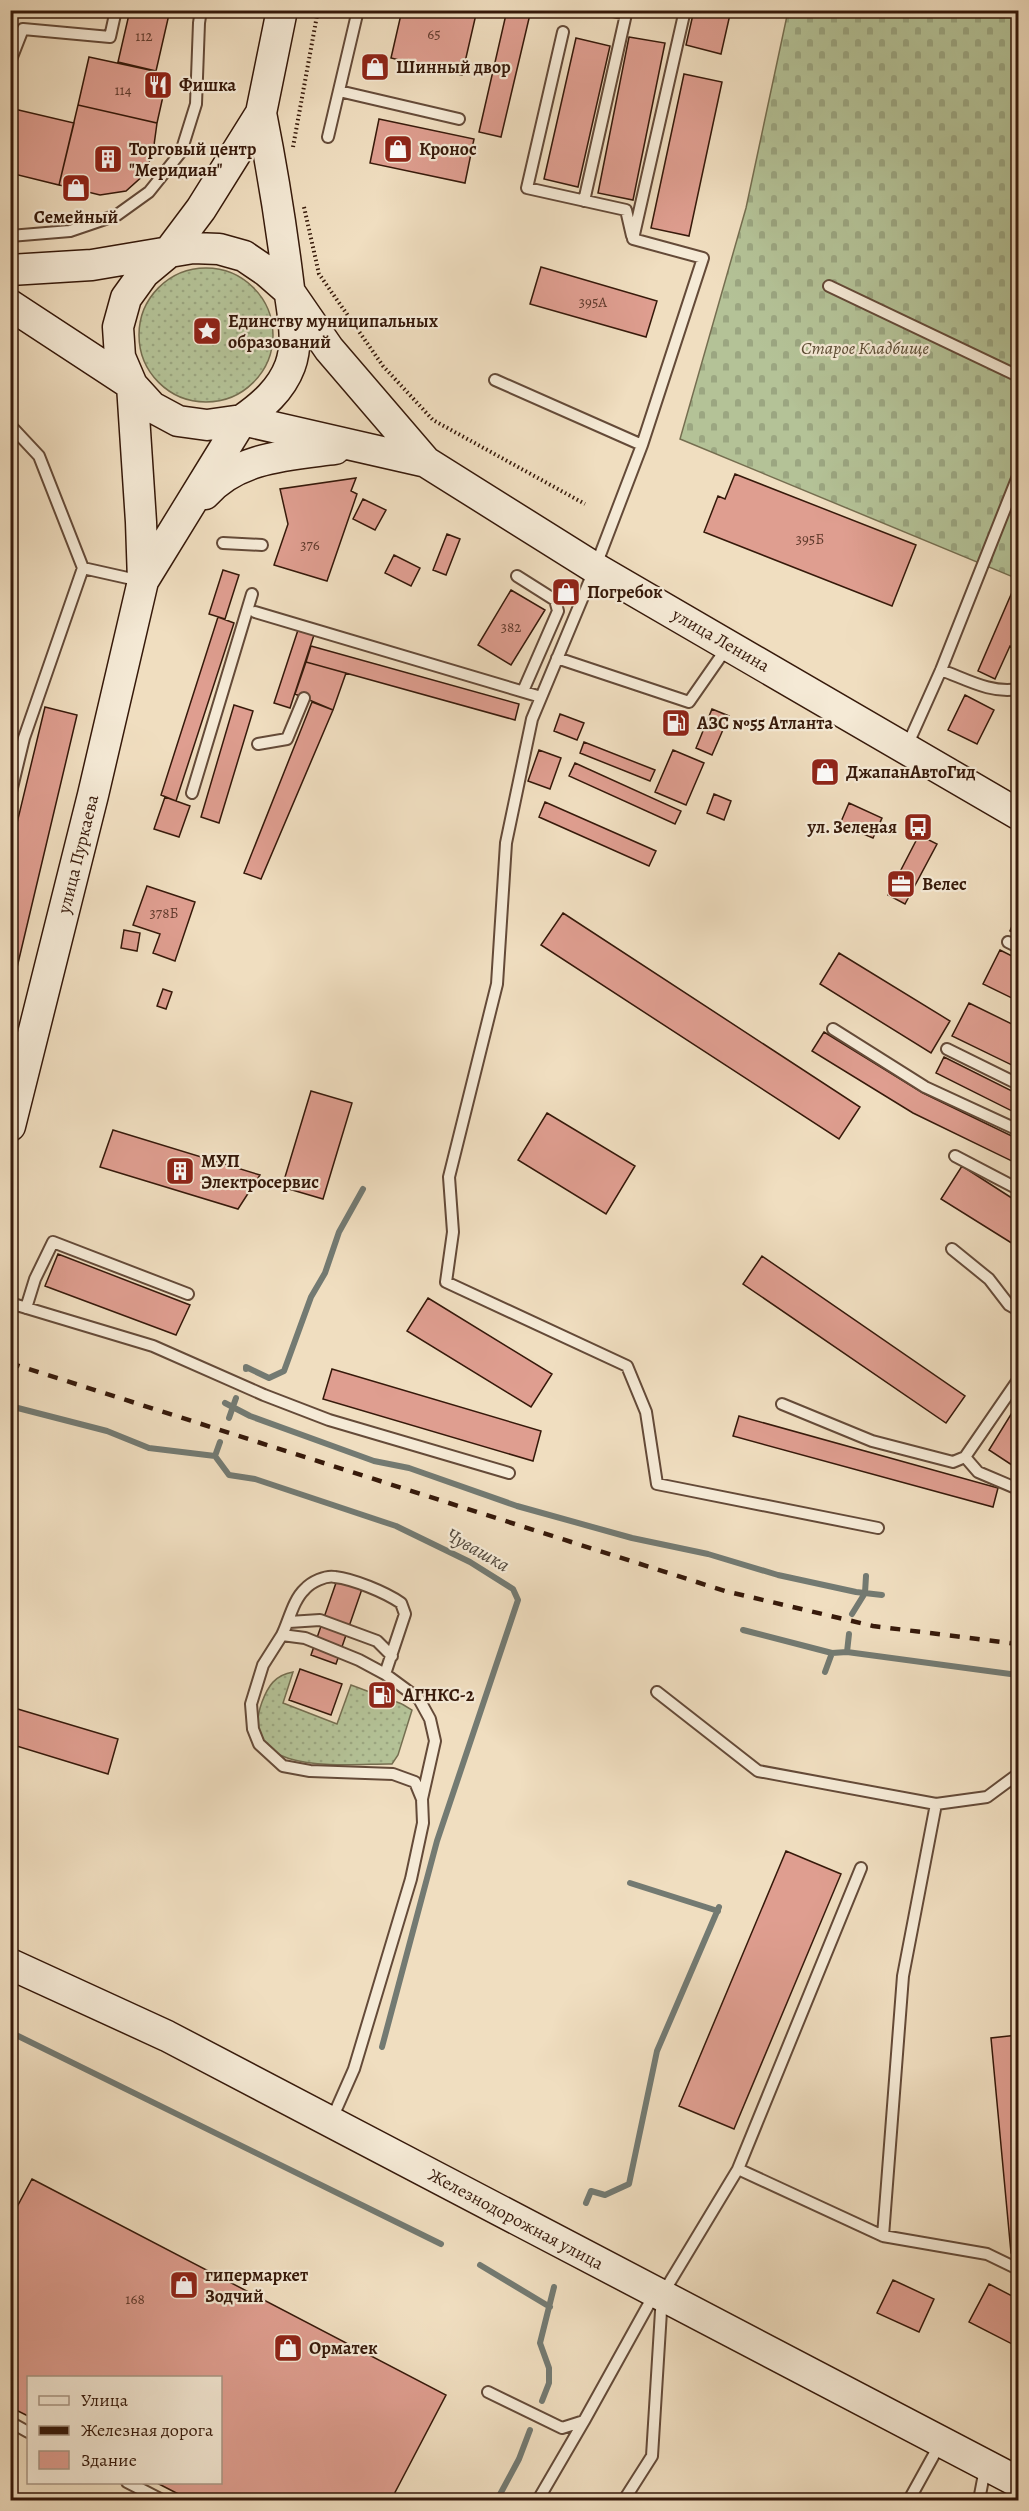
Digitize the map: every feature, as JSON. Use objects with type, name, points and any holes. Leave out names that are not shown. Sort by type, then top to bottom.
[{"type":"main road","points":[[142,581],[141,522],[132,385],[120,357],[118,327],[126,298],[144,273],[168,253],[201,209],[261,113],[282,10]]},
{"type":"main road","points":[[142,581],[242,420],[260,407],[278,389],[290,366],[295,340],[273,177],[261,113]]},
{"type":"main road","points":[[10,270],[92,265],[194,249],[219,249],[244,256],[289,291],[329,349],[426,462]]},
{"type":"main road","points":[[10,305],[132,385],[152,406],[178,421],[207,425],[242,420],[351,447],[426,462]]},
{"type":"main road","points":[[166,544],[208,491],[234,470],[266,459],[351,447]]},
{"type":"main road","name":"улица Ленина","points":[[426,462],[595,568],[1018,814]]},
{"type":"main road","name":"улица Пуркаева","points":[[10,1126],[93,795],[142,581]]},
{"type":"main road","points":[[10,1944],[19,1967]]},
{"type":"main road","name":"Железнодорожная улица","points":[[19,1967],[167,2036],[1018,2482]]},
{"type":"lane","points":[[10,62],[23,29],[110,37],[116,10]]},
{"type":"lane","points":[[10,236],[70,231],[117,215],[149,192],[182,152],[196,104],[201,10]]},
{"type":"lane","points":[[328,137],[358,10]]},
{"type":"lane","points":[[584,201],[626,14],[608,10]]},
{"type":"lane","points":[[633,240],[685,10]]},
{"type":"lane","points":[[563,32],[527,188],[626,210],[633,240]]},
{"type":"lane","points":[[339,90],[459,119]]},
{"type":"lane","points":[[633,240],[703,258],[642,445],[595,568],[530,725],[506,843],[497,984],[449,1177],[453,1232],[446,1282],[627,1366],[646,1412],[657,1484],[878,1528]]},
{"type":"lane","points":[[829,286],[1018,376]]},
{"type":"lane","points":[[495,380],[642,445]]},
{"type":"lane","points":[[10,425],[39,456],[83,568],[24,738],[10,796]]},
{"type":"lane","points":[[906,749],[941,670],[1018,476]]},
{"type":"lane","points":[[223,543],[262,545]]},
{"type":"lane","points":[[83,568],[142,581]]},
{"type":"lane","points":[[517,576],[555,600],[558,611],[523,691]]},
{"type":"lane","points":[[192,793],[252,594]]},
{"type":"lane","points":[[255,612],[541,697]]},
{"type":"lane","points":[[557,658],[689,702],[729,645]]},
{"type":"lane","points":[[941,670],[992,689],[1008,691],[1018,689]]},
{"type":"lane","points":[[258,744],[287,739],[304,698]]},
{"type":"lane","points":[[1008,942],[1018,947]]},
{"type":"lane","points":[[833,1029],[925,1087],[1018,1130]]},
{"type":"lane","points":[[947,1049],[1018,1084]]},
{"type":"lane","points":[[956,1156],[1018,1189]]},
{"type":"lane","points":[[26,1308],[35,1279],[57,1239],[188,1294]]},
{"type":"lane","points":[[952,1249],[988,1279],[1009,1305],[1018,1310]]},
{"type":"lane","points":[[10,1303],[153,1346],[264,1395],[328,1420],[509,1473]]},
{"type":"lane","points":[[783,1404],[872,1441],[953,1462],[965,1457],[1018,1380]]},
{"type":"lane","points":[[965,1457],[978,1472],[1018,1489]]},
{"type":"lane","points":[[385,1674],[405,1614],[401,1603],[392,1597],[333,1576],[317,1580],[304,1589],[282,1635],[263,1665],[251,1704],[253,1729],[259,1744],[283,1766],[310,1771],[393,1774],[415,1782],[423,1799]]},
{"type":"lane","points":[[289,1622],[320,1620],[377,1641],[392,1656]]},
{"type":"lane","points":[[282,1635],[305,1638],[359,1660],[385,1674],[419,1699],[430,1719],[435,1742],[423,1799],[423,1823],[411,1879],[354,2069],[331,2121]]},
{"type":"lane","points":[[657,1692],[758,1771],[936,1804],[987,1797],[1018,1774]]},
{"type":"lane","points":[[883,2236],[903,1976],[936,1804]]},
{"type":"lane","points":[[538,2500],[658,2294],[738,2169],[861,1868]]},
{"type":"lane","points":[[738,2169],[883,2236],[987,2254],[1018,2269]]},
{"type":"lane","points":[[624,2500],[652,2456],[658,2294]]},
{"type":"lane","points":[[488,2392],[562,2428],[584,2421]]},
{"type":"lane","points":[[10,2422],[27,2431]]},
{"type":"lane","points":[[909,2500],[941,2442]]},
{"type":"lane","points":[[979,2500],[986,2465]]},
{"type":"lane","points":[[132,2484],[162,2500]]},
{"type":"path","points":[[292,152],[318,10]]},
{"type":"path","points":[[302,196],[319,274],[382,366],[433,420],[585,504]]},
{"type":"green space","name":"Старое Кладбище","points":[[788,11],[1018,11],[1018,579],[680,439],[746,208]]},
{"type":"green space","points":[[206,268],[232,273],[253,288],[268,309],[273,335],[268,361],[253,382],[232,397],[206,402],[180,397],[159,382],[144,361],[139,335],[144,309],[159,288],[180,273]]},
{"type":"green space","points":[[293,1672],[283,1703],[337,1724],[351,1685],[412,1710],[398,1755],[392,1764],[351,1765],[302,1762],[280,1755],[265,1744],[258,1727],[262,1702],[273,1682]]},
{"type":"building","points":[[130,10],[170,10],[156,71],[118,62]]},
{"type":"building","points":[[402,10],[477,10],[462,75],[391,58]]},
{"type":"building","points":[[507,10],[531,10],[501,137],[479,132]]},
{"type":"building","points":[[694,10],[731,10],[721,54],[686,45]]},
{"type":"building","points":[[629,37],[665,43],[633,200],[598,193]]},
{"type":"building","points":[[576,38],[610,46],[578,187],[544,179]]},
{"type":"building","points":[[89,57],[168,74],[157,123],[78,105]]},
{"type":"building","points":[[684,74],[722,82],[689,236],[651,228]]},
{"type":"building","name":"Торговый центр \"Меридиан\"","points":[[78,105],[157,123],[146,173],[126,191],[100,195],[59,185]]},
{"type":"building","points":[[10,108],[74,123],[59,185],[10,173]]},
{"type":"building","points":[[379,119],[474,139],[465,183],[370,163]]},
{"type":"building","points":[[541,267],[657,301],[646,337],[530,304]]},
{"type":"building","points":[[735,474],[916,545],[892,606],[704,532],[718,496],[725,499]]},
{"type":"building","points":[[356,478],[351,491],[357,494],[327,581],[274,565],[288,524],[280,489]]},
{"type":"building","points":[[363,499],[386,510],[375,530],[353,519]]},
{"type":"building","points":[[447,534],[460,539],[446,575],[433,570]]},
{"type":"building","points":[[394,555],[420,568],[411,586],[385,573]]},
{"type":"building","points":[[223,570],[239,575],[225,619],[209,614]]},
{"type":"building","points":[[1016,583],[1018,584],[1018,650],[1010,646],[995,679],[978,671]]},
{"type":"building","points":[[511,590],[545,610],[511,665],[478,645]]},
{"type":"building","points":[[218,617],[234,623],[176,801],[161,795]]},
{"type":"building","points":[[298,630],[314,635],[290,708],[274,703]]},
{"type":"building","points":[[311,646],[519,704],[515,720],[306,662]]},
{"type":"building","points":[[306,662],[346,673],[333,710],[295,694]]},
{"type":"building","points":[[965,695],[994,710],[977,744],[948,730]]},
{"type":"building","points":[[312,702],[333,710],[261,879],[244,873]]},
{"type":"building","points":[[234,705],[253,711],[219,823],[201,817]]},
{"type":"building","points":[[45,707],[77,715],[10,997],[10,852]]},
{"type":"building","points":[[712,709],[729,716],[712,755],[696,748]]},
{"type":"building","points":[[560,714],[584,723],[577,740],[554,731]]},
{"type":"building","points":[[584,742],[655,770],[650,781],[580,753]]},
{"type":"building","points":[[539,750],[561,758],[550,789],[528,781]]},
{"type":"building","points":[[673,750],[704,763],[686,805],[655,792]]},
{"type":"building","points":[[575,763],[681,811],[675,824],[569,776]]},
{"type":"building","points":[[714,794],[731,801],[724,820],[707,813]]},
{"type":"building","points":[[165,797],[190,806],[179,837],[154,829]]},
{"type":"building","points":[[545,802],[656,851],[649,866],[539,817]]},
{"type":"building","points":[[849,803],[882,818],[873,838],[840,824]]},
{"type":"building","points":[[919,835],[937,844],[905,904],[888,895]]},
{"type":"building","points":[[147,886],[195,902],[175,961],[153,953],[160,934],[133,925]]},
{"type":"building","points":[[1018,912],[1018,935],[1010,931]]},
{"type":"building","points":[[563,913],[860,1107],[839,1139],[541,945]]},
{"type":"building","points":[[124,930],[140,933],[137,951],[121,948]]},
{"type":"building","points":[[1000,950],[1018,959],[1018,1001],[983,984]]},
{"type":"building","points":[[839,953],[950,1021],[931,1053],[820,984]]},
{"type":"building","points":[[163,989],[172,992],[166,1009],[157,1006]]},
{"type":"building","points":[[969,1003],[1018,1027],[1018,1068],[952,1036]]},
{"type":"building","points":[[824,1032],[923,1093],[1018,1139],[1018,1164],[913,1113],[812,1051]]},
{"type":"building","points":[[944,1057],[1018,1094],[1018,1114],[936,1073]]},
{"type":"building","points":[[311,1091],[352,1103],[323,1199],[282,1187]]},
{"type":"building","points":[[547,1113],[635,1166],[606,1214],[518,1160]]},
{"type":"building","name":"МУП Электросервис","points":[[113,1130],[260,1175],[238,1209],[100,1167]]},
{"type":"building","points":[[962,1166],[1018,1202],[1018,1247],[941,1199]]},
{"type":"building","points":[[58,1254],[190,1305],[176,1335],[45,1286]]},
{"type":"building","points":[[762,1256],[965,1396],[946,1423],[743,1284]]},
{"type":"building","points":[[428,1298],[552,1374],[531,1407],[407,1331]]},
{"type":"building","points":[[332,1369],[541,1431],[533,1461],[323,1399]]},
{"type":"building","points":[[1018,1403],[1018,1469],[989,1450]]},
{"type":"building","points":[[739,1416],[998,1488],[993,1507],[733,1436]]},
{"type":"building","points":[[337,1580],[362,1589],[336,1664],[311,1655]]},
{"type":"building","points":[[300,1669],[342,1684],[331,1715],[289,1700]]},
{"type":"building","points":[[11,1707],[118,1739],[108,1774],[10,1744]]},
{"type":"building","points":[[786,1851],[841,1874],[734,2129],[679,2106]]},
{"type":"building","points":[[1018,2035],[1018,2252],[1011,2253],[991,2038]]},
{"type":"building","points":[[32,2179],[446,2395],[391,2500],[190,2500],[159,2484],[222,2484],[222,2376],[27,2376],[27,2416],[10,2407],[10,2220]]},
{"type":"building","points":[[893,2280],[934,2299],[919,2332],[877,2313]]},
{"type":"building","points":[[989,2284],[1018,2299],[1018,2347],[969,2322]]},
{"type":"waterway","points":[[246,1369],[246,1367],[269,1378],[284,1371],[311,1297],[325,1273],[339,1232],[363,1189]]},
{"type":"waterway","points":[[229,1418],[236,1398]]},
{"type":"waterway","points":[[225,1403],[250,1416],[374,1461],[409,1468],[517,1506],[632,1538],[708,1554],[778,1575],[856,1592],[882,1595]]},
{"type":"waterway","name":"Чувашка","points":[[10,1406],[107,1431],[149,1448],[215,1456],[229,1475],[255,1479],[396,1526],[470,1562],[513,1589],[518,1600],[437,1841],[382,2047]]},
{"type":"waterway","points":[[215,1456],[220,1442]]},
{"type":"waterway","points":[[852,1614],[865,1593],[866,1576]]},
{"type":"waterway","points":[[743,1630],[832,1653]]},
{"type":"waterway","points":[[847,1652],[849,1634]]},
{"type":"waterway","points":[[825,1672],[832,1653],[847,1652],[1018,1675]]},
{"type":"waterway","points":[[630,1883],[718,1911]]},
{"type":"waterway","points":[[586,2203],[591,2191],[605,2195],[629,2184],[657,2051],[719,1907]]},
{"type":"waterway","points":[[10,2032],[441,2244]]},
{"type":"waterway","points":[[480,2265],[550,2307]]},
{"type":"waterway","name":"Чувашка","points":[[542,2401],[549,2383],[549,2368],[540,2343],[554,2287]]},
{"type":"waterway","name":"Чувашка","points":[[497,2500],[519,2459],[530,2430]]},
{"type":"railway","points":[[10,1363],[725,1591],[873,1626],[1018,1644]]},
{"type":"place","name":"Шинный двор","points":[[375,67]]},
{"type":"place","name":"Фишка","points":[[158,85]]},
{"type":"place","name":"Кронос","points":[[398,149]]},
{"type":"place","name":"Торговый центр \"Меридиан\"","points":[[108,159]]},
{"type":"place","name":"Семейный","points":[[76,188]]},
{"type":"place","name":"Единству муниципальных образований","points":[[207,331]]},
{"type":"place","name":"Погребок","points":[[566,592]]},
{"type":"place","name":"АЗС №55 Атланта","points":[[676,723]]},
{"type":"place","name":"ДжапанАвтоГид","points":[[825,772]]},
{"type":"place","name":"ул. Зеленая","points":[[918,827]]},
{"type":"place","name":"Велес","points":[[901,884]]},
{"type":"place","name":"МУП Электросервис","points":[[180,1171]]},
{"type":"place","name":"АГНКС-2","points":[[382,1695]]},
{"type":"place","name":"гипермаркет Зодчий","points":[[184,2285]]},
{"type":"place","name":"Орматек","points":[[288,2348]]}]
